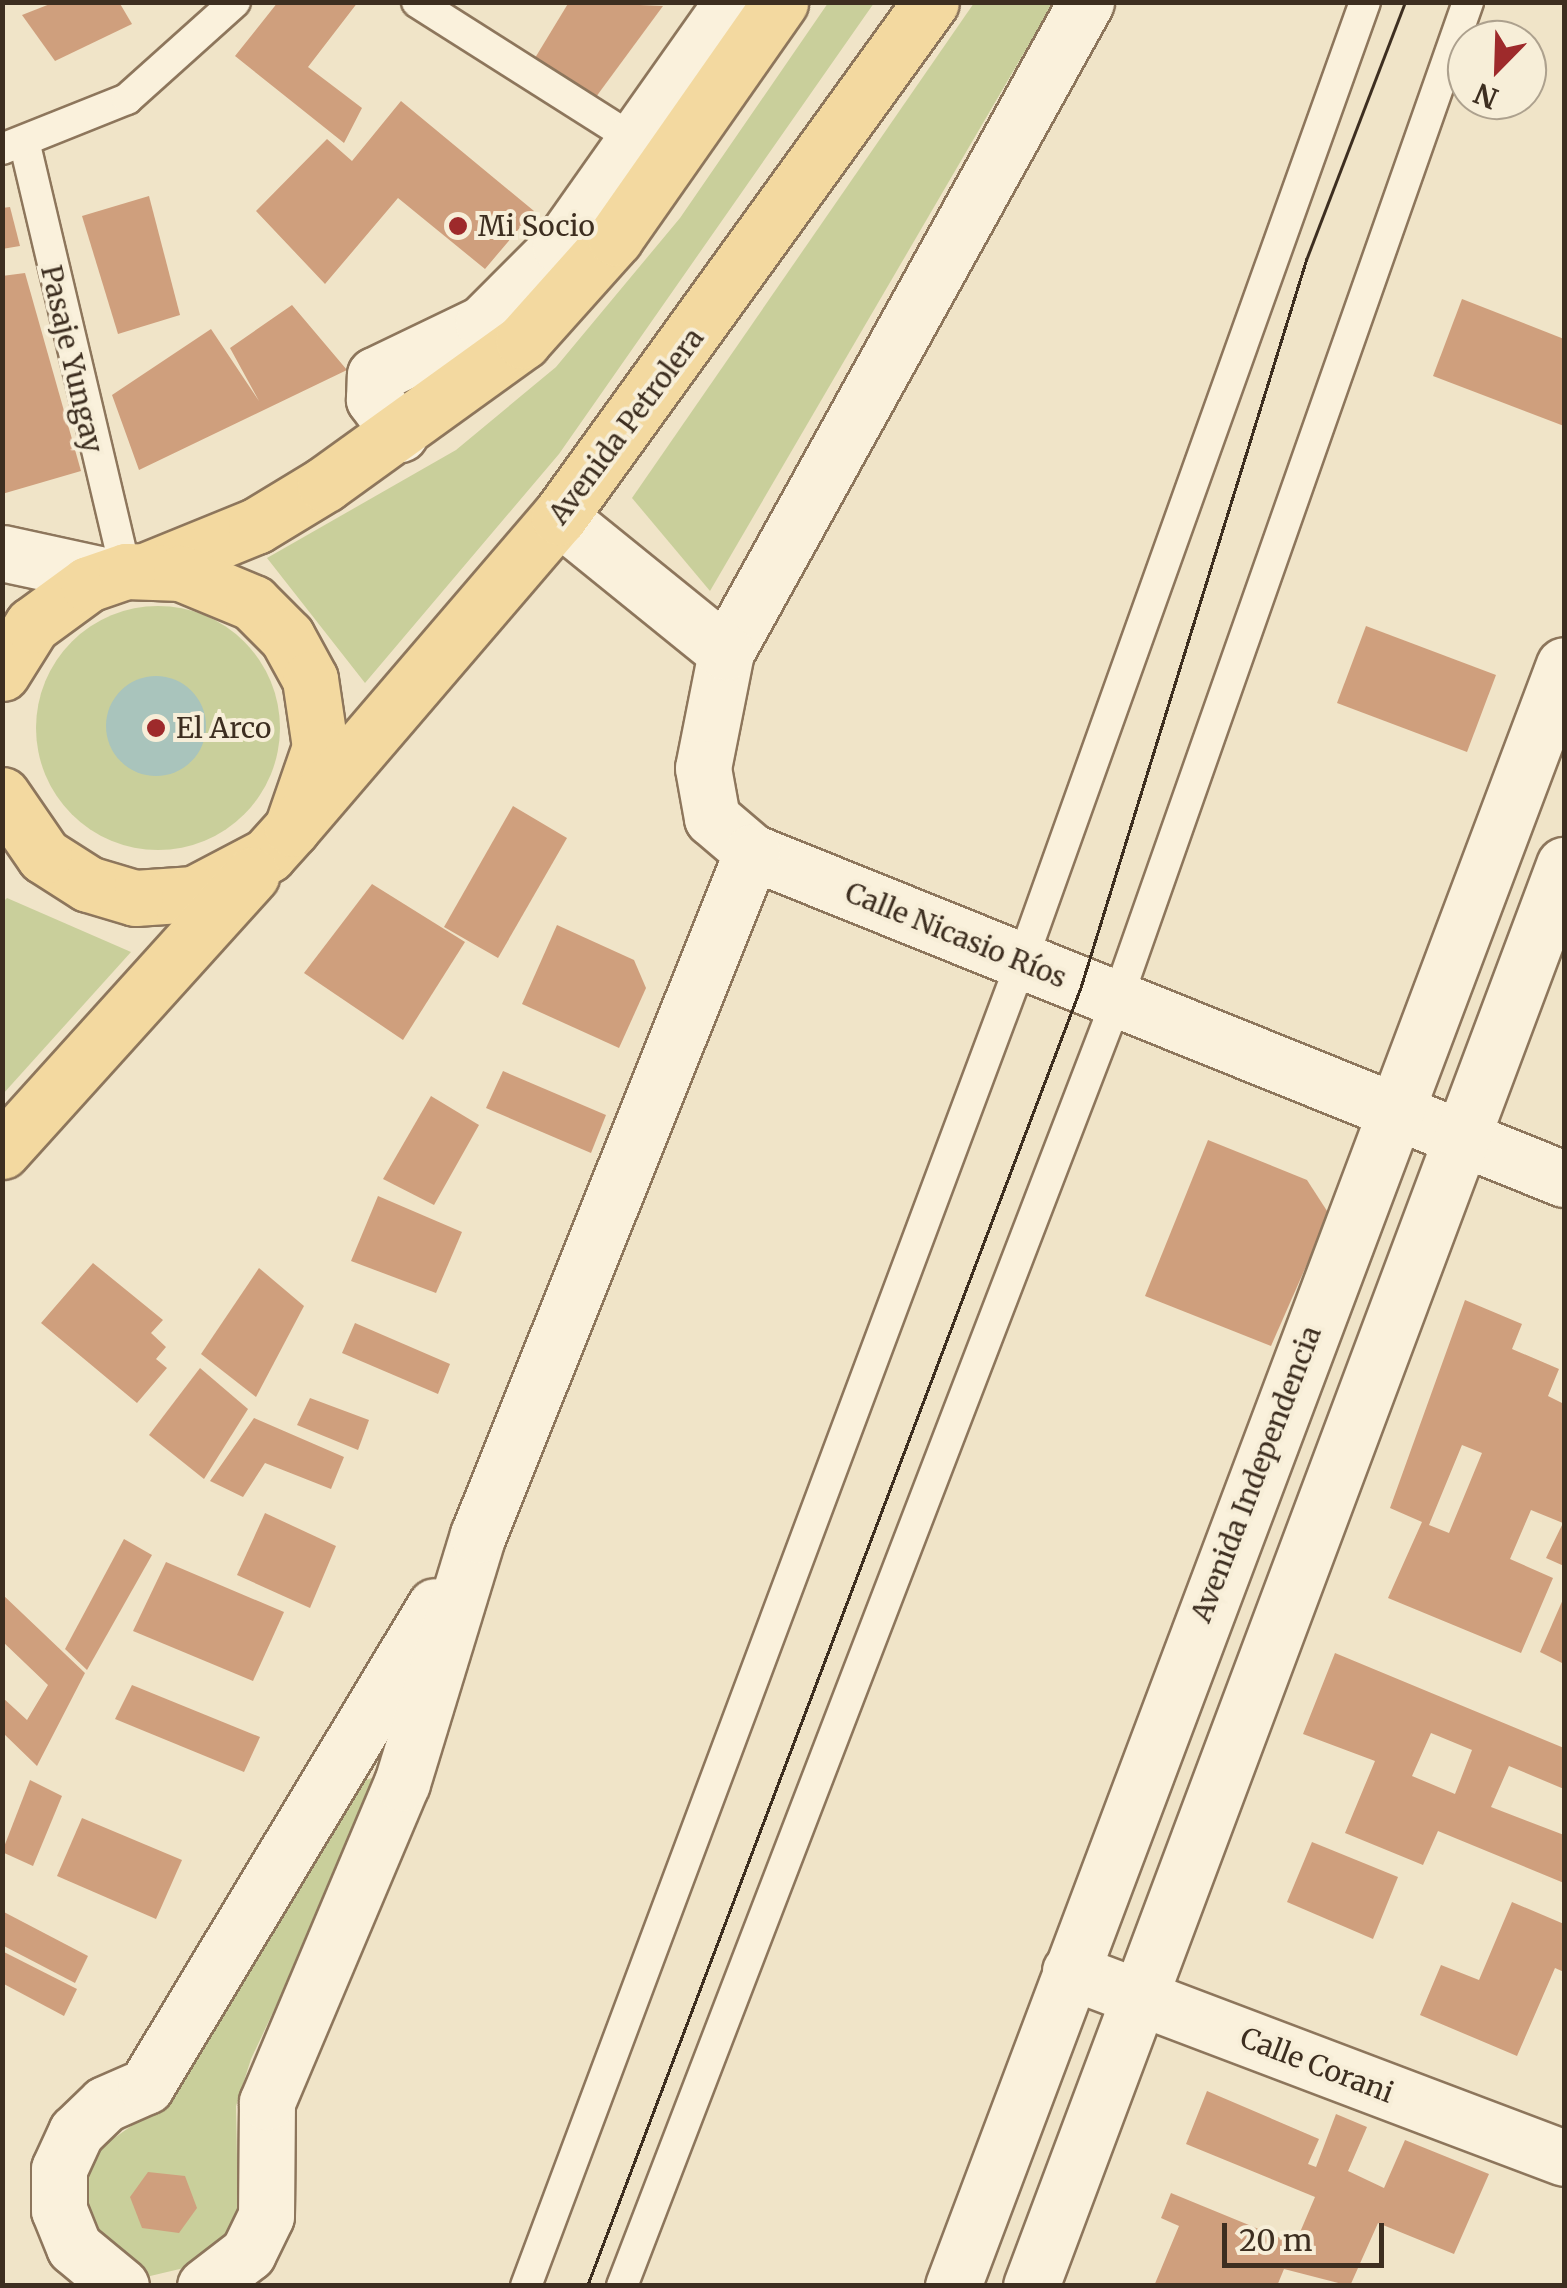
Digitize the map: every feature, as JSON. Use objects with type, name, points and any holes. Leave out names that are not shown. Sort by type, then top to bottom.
[{"type":"main road","points":[[2,673],[32,626],[127,573],[256,526],[400,434],[523,341],[615,238],[780,2]]},
{"type":"main road","name":"Avenida Petrolera","points":[[2,1151],[280,841],[559,517],[931,2]]},
{"type":"main road","points":[[2,795],[44,856],[111,893],[194,894],[280,841],[320,747],[310,679],[288,637],[228,588],[127,573]]},
{"type":"street","points":[[400,434],[374,399],[375,374],[483,323],[560,246],[638,142],[732,2]]},
{"type":"street","name":"Calle Nicasio Ríos","points":[[1086,2],[726,652],[703,768],[712,818],[752,852],[1564,1179]]},
{"type":"street","points":[[559,517],[726,652]]},
{"type":"street","points":[[2,554],[127,573]]},
{"type":"street","name":"Avenida Independencia","points":[[953,2286],[1392,1112],[1564,665]]},
{"type":"street","points":[[206,2286],[248,2253],[266,2216],[267,2102],[402,1783],[478,1534],[752,852]]},
{"type":"street","points":[[1031,2286],[1564,865]]},
{"type":"street","points":[[121,2286],[74,2248],[59,2210],[59,2169],[76,2132],[105,2104],[146,2086],[478,1534]]},
{"type":"street","name":"Calle Corani","points":[[1070,1971],[1564,2158]]},
{"type":"lane","points":[[14,147],[127,98],[236,2]]},
{"type":"lane","points":[[416,2],[638,142]]},
{"type":"lane","points":[[526,2286],[1022,962],[1365,2]]},
{"type":"lane","points":[[622,2286],[1117,1000],[1468,2]]},
{"type":"lane","name":"Pasaje Yungay","points":[[14,147],[127,573]]},
{"type":"green space","points":[[828,3],[874,3],[559,454],[365,683],[267,558],[456,450],[556,367],[680,218]]},
{"type":"green space","points":[[974,3],[1053,3],[710,591],[632,498]]},
{"type":"green space","points":[[158,606],[205,615],[244,642],[271,681],[280,728],[271,775],[244,814],[205,841],[158,850],[111,841],[72,814],[45,775],[36,728],[45,681],[72,642],[111,615]]},
{"type":"green space","points":[[7,898],[131,952],[3,1094],[2,903]]},
{"type":"green space","points":[[375,1777],[379,1787],[251,2059],[236,2106],[238,2210],[227,2240],[205,2263],[146,2277],[93,2245],[79,2185],[90,2155],[164,2103],[363,1781]]},
{"type":"water","points":[[156,676],[175,680],[191,691],[202,707],[206,726],[202,745],[191,761],[175,772],[156,776],[137,772],[121,761],[110,745],[106,726],[110,707],[121,691],[137,680]]},
{"type":"building","points":[[55,2],[119,2],[132,24],[55,61],[22,15]]},
{"type":"building","points":[[278,2],[358,2],[308,67],[362,108],[344,143],[235,56]]},
{"type":"building","points":[[569,2],[663,6],[593,101],[535,58]]},
{"type":"building","points":[[401,101],[534,211],[485,269],[398,198],[325,284],[256,211],[327,139],[352,161]]},
{"type":"building","points":[[149,196],[180,315],[118,334],[82,216]]},
{"type":"building","points":[[10,207],[20,246],[2,249],[2,208]]},
{"type":"building","points":[[25,273],[81,471],[2,494],[2,276]]},
{"type":"building","points":[[1462,299],[1564,339],[1564,426],[1433,376]]},
{"type":"building","points":[[292,305],[347,370],[139,470],[112,395],[211,329],[259,401],[230,348]]},
{"type":"building","points":[[1366,626],[1496,675],[1467,752],[1337,703]]},
{"type":"building","points":[[513,806],[567,838],[498,958],[444,927]]},
{"type":"building","points":[[372,884],[465,942],[403,1040],[304,973]]},
{"type":"building","points":[[557,925],[634,960],[646,988],[619,1048],[522,1004]]},
{"type":"building","points":[[503,1071],[606,1115],[591,1153],[486,1108]]},
{"type":"building","points":[[431,1096],[479,1125],[434,1205],[383,1179]]},
{"type":"building","points":[[1208,1140],[1307,1180],[1329,1214],[1271,1346],[1145,1296]]},
{"type":"building","points":[[378,1196],[462,1232],[436,1293],[351,1261]]},
{"type":"building","points":[[93,1263],[163,1320],[151,1333],[166,1347],[156,1359],[167,1368],[137,1403],[41,1323]]},
{"type":"building","points":[[259,1268],[304,1306],[256,1397],[201,1354]]},
{"type":"building","points":[[1465,1300],[1522,1324],[1512,1349],[1559,1369],[1548,1396],[1564,1404],[1564,1566],[1546,1558],[1563,1523],[1531,1510],[1510,1559],[1553,1578],[1521,1653],[1388,1598],[1422,1522],[1390,1508]],"holes":[[[1462,1445],[1482,1453],[1449,1533],[1429,1525]]]},
{"type":"building","points":[[355,1323],[450,1364],[438,1394],[342,1353]]},
{"type":"building","points":[[200,1368],[248,1409],[204,1479],[149,1435]]},
{"type":"building","points":[[310,1398],[369,1420],[358,1450],[297,1425]]},
{"type":"building","points":[[254,1418],[344,1457],[331,1489],[265,1463],[243,1497],[210,1481]]},
{"type":"building","points":[[265,1513],[336,1546],[310,1608],[237,1575]]},
{"type":"building","points":[[124,1539],[152,1555],[87,1670],[65,1649]]},
{"type":"building","points":[[166,1562],[284,1612],[253,1681],[133,1631]]},
{"type":"building","points":[[2,1594],[85,1673],[37,1766],[2,1732],[2,1697],[27,1720],[48,1685],[2,1641]]},
{"type":"building","points":[[1564,1597],[1564,1664],[1540,1652]]},
{"type":"building","points":[[1335,1653],[1564,1748],[1564,1789],[1509,1766],[1491,1807],[1564,1835],[1564,1883],[1438,1831],[1423,1865],[1345,1833],[1375,1761],[1303,1734]],"holes":[[[1431,1733],[1472,1750],[1455,1794],[1412,1776]]]},
{"type":"building","points":[[132,1685],[260,1737],[244,1772],[115,1719]]},
{"type":"building","points":[[30,1780],[62,1796],[33,1866],[2,1852]]},
{"type":"building","points":[[82,1818],[182,1860],[156,1919],[57,1876]]},
{"type":"building","points":[[1312,1842],[1398,1877],[1373,1939],[1287,1902]]},
{"type":"building","points":[[1512,1902],[1564,1924],[1564,1972],[1555,1968],[1517,2056],[1420,2015],[1441,1965],[1479,1980]]},
{"type":"building","points":[[2,1911],[88,1956],[75,1983],[2,1945]]},
{"type":"building","points":[[2,1951],[77,1989],[64,2016],[2,1983]]},
{"type":"building","points":[[1207,2091],[1319,2139],[1308,2164],[1316,2167],[1336,2114],[1367,2127],[1348,2171],[1384,2188],[1405,2140],[1489,2174],[1454,2254],[1378,2223],[1350,2286],[1284,2269],[1277,2286],[1154,2286],[1179,2226],[1161,2218],[1171,2193],[1295,2244],[1315,2197],[1186,2144]]},
{"type":"building","points":[[148,2172],[185,2176],[197,2208],[179,2233],[142,2228],[130,2197]]},
{"type":"tram line","points":[[587,2286],[1081,986],[1306,260],[1405,2]]},
{"type":"place","name":"Mi Socio","points":[[458,226]]},
{"type":"place","name":"El Arco","points":[[156,728]]}]
